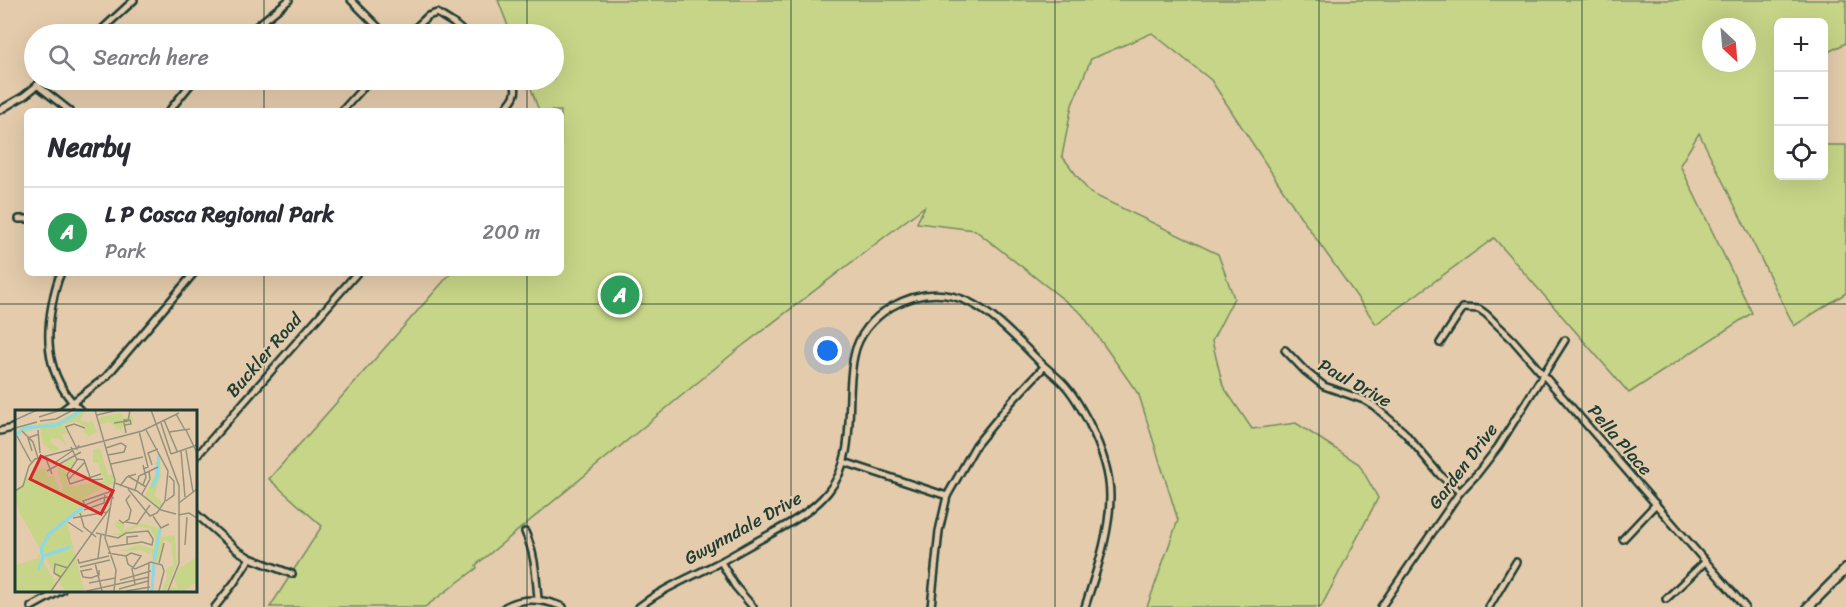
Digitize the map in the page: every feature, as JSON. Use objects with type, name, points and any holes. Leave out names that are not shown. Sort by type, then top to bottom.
[{"type":"main road","points":[[1808,607],[1846,569]]},
{"type":"street","points":[[120,0],[126,7]]},
{"type":"street","points":[[108,24],[134,0]]},
{"type":"street","points":[[259,24],[289,0]]},
{"type":"street","points":[[351,0],[375,24]]},
{"type":"street","points":[[419,24],[433,14],[443,15],[455,24]]},
{"type":"street","points":[[0,110],[19,100],[31,90]]},
{"type":"street","points":[[43,90],[66,108]]},
{"type":"street","points":[[171,108],[186,90]]},
{"type":"street","points":[[345,108],[361,90]]},
{"type":"street","points":[[506,108],[514,100],[516,90]]},
{"type":"street","points":[[19,219],[24,219]]},
{"type":"street","points":[[60,276],[51,313],[49,347],[60,384],[80,410]]},
{"type":"street","points":[[63,410],[106,377],[191,276]]},
{"type":"street","name":"Buckler Road","points":[[196,457],[354,276]]},
{"type":"street","name":"Gwynndale Drive","points":[[639,607],[682,580],[721,562],[782,528],[812,507],[830,490],[844,462],[848,443],[851,376],[858,342],[880,314],[900,302],[932,294],[966,300],[988,312],[1044,367],[1065,384],[1086,416],[1097,439],[1108,479],[1110,496],[1100,558],[1085,607]]},
{"type":"street","name":"Pella Place","points":[[1440,343],[1463,308],[1476,308],[1486,314],[1544,375],[1744,607]]},
{"type":"street","name":"Garden Drive","points":[[1380,607],[1460,492],[1493,453],[1564,340]]},
{"type":"street","name":"Paul Drive","points":[[1285,350],[1314,380],[1364,400],[1384,414],[1404,432],[1440,475],[1460,492]]},
{"type":"street","points":[[931,607],[939,531],[947,496],[976,445],[1044,367]]},
{"type":"street","points":[[0,431],[15,427]]},
{"type":"street","points":[[844,462],[947,496]]},
{"type":"street","points":[[1623,539],[1656,504]]},
{"type":"street","points":[[196,514],[237,550],[250,558],[292,574]]},
{"type":"street","points":[[525,532],[533,557],[538,599]]},
{"type":"street","points":[[215,607],[250,558]]},
{"type":"street","points":[[721,562],[735,586],[753,607]]},
{"type":"street","points":[[1489,607],[1516,562]]},
{"type":"street","points":[[1666,599],[1705,562]]},
{"type":"street","points":[[31,607],[60,592]]},
{"type":"street","points":[[505,607],[518,601],[538,599],[563,607]]},
{"type":"green space","points":[[498,0],[1846,0],[1846,43],[1828,52],[1828,18],[1774,18],[1774,180],[1828,180],[1828,145],[1846,145],[1846,293],[1794,326],[1699,133],[1680,165],[1752,313],[1629,393],[1494,238],[1376,324],[1298,213],[1211,80],[1152,33],[1091,59],[1072,105],[1062,156],[1090,193],[1218,254],[1234,298],[1212,341],[1223,386],[1252,429],[1296,423],[1359,464],[1378,498],[1321,607],[1147,607],[1178,520],[1139,395],[1082,314],[975,230],[917,223],[925,206],[737,350],[476,565],[477,568],[425,607],[270,607],[322,526],[269,479],[448,276],[564,276],[564,108],[538,108],[532,90],[564,90],[564,24],[507,24]]},
{"type":"place","name":"L P Cosca Regional Park","points":[[620,295]]}]
